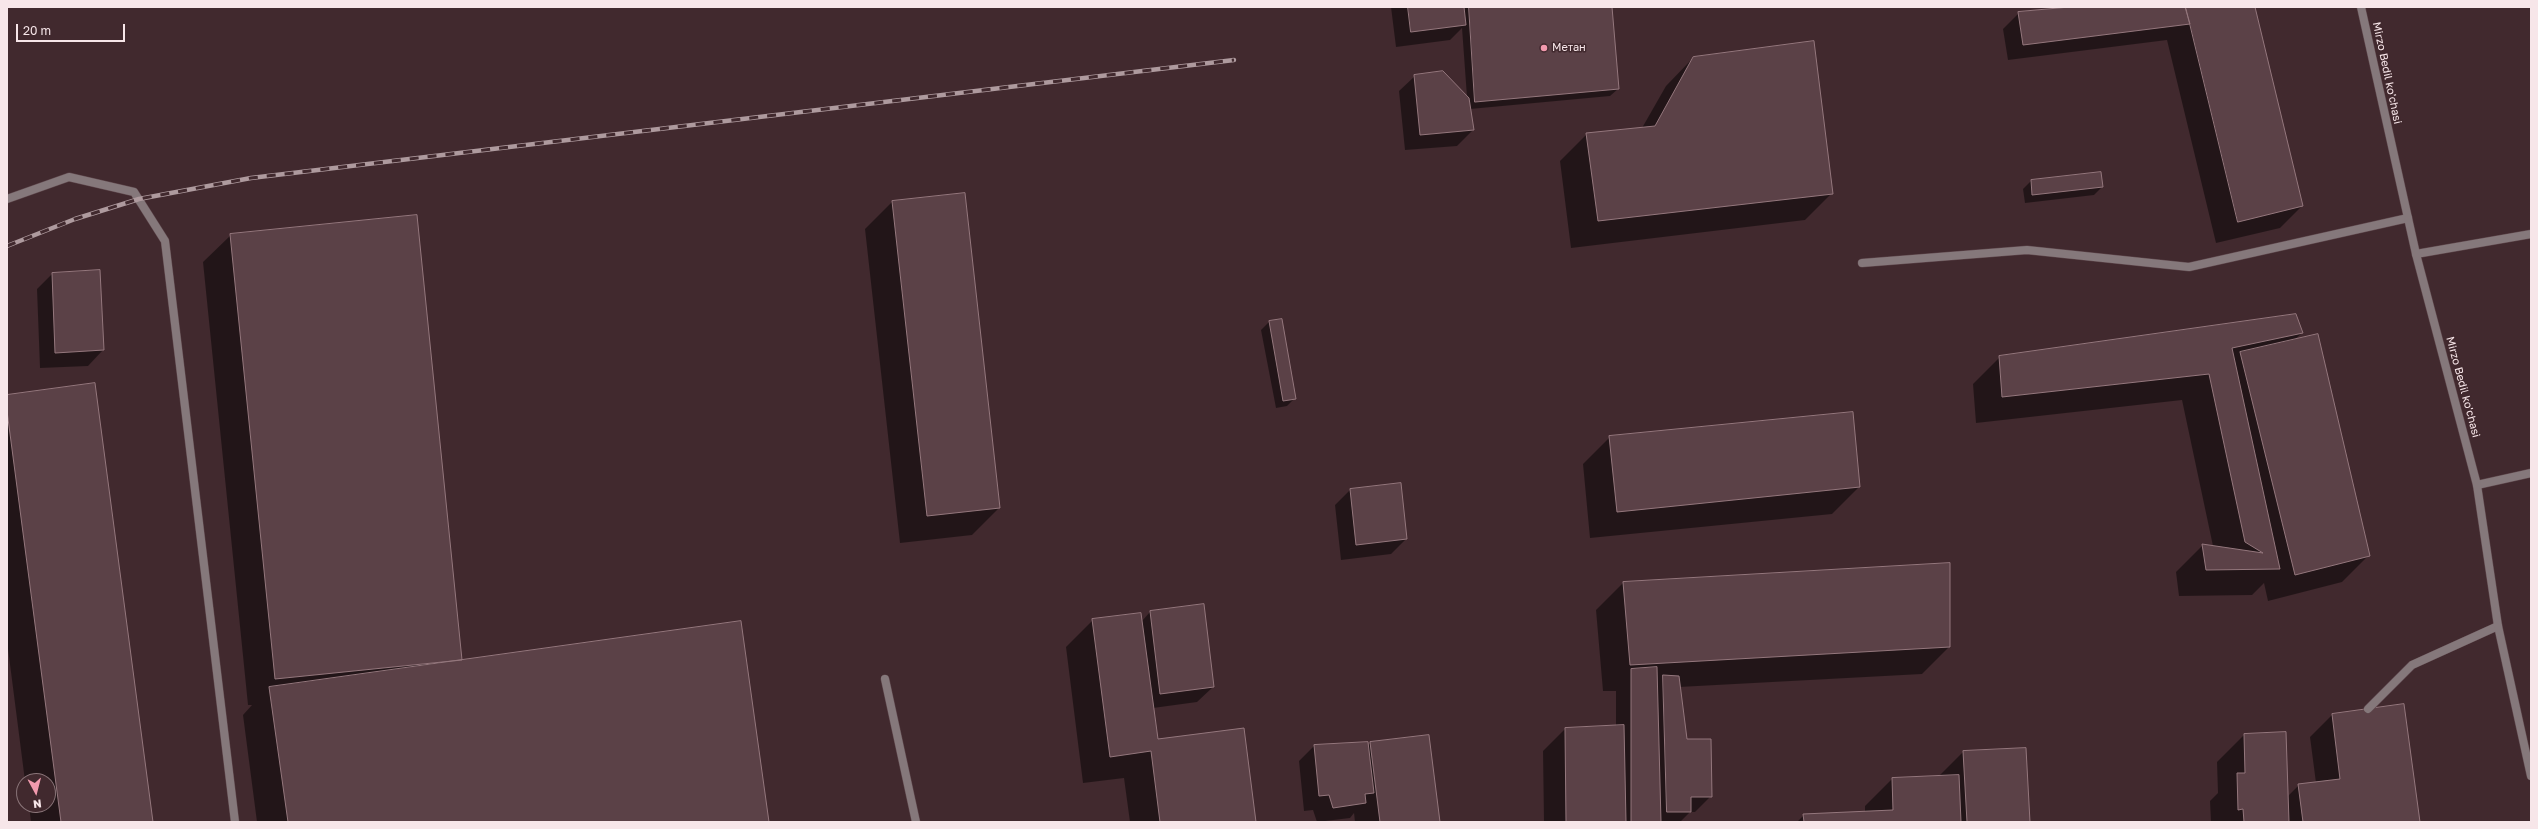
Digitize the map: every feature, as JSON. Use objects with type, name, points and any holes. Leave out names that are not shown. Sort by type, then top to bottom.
[{"type":"street","name":"Mirzo Bedil ko'chasi","points":[[2361,7],[2416,254],[2477,485],[2498,626],[2531,776]]},
{"type":"street","points":[[7,199],[69,177],[134,192],[165,241],[235,822]]},
{"type":"street","points":[[1862,263],[2027,250],[2189,267],[2408,218]]},
{"type":"street","points":[[2416,254],[2531,234]]},
{"type":"street","points":[[2477,485],[2531,473]]},
{"type":"street","points":[[2368,709],[2412,665],[2498,626]]},
{"type":"street","points":[[885,679],[916,822]]},
{"type":"building","points":[[1408,7],[1464,7],[1466,25],[1411,32]]},
{"type":"building","name":"Метан","points":[[1469,7],[1612,7],[1619,89],[1475,102]]},
{"type":"building","points":[[2070,7],[2185,7],[2190,24],[2023,45],[2018,12]]},
{"type":"building","points":[[2186,7],[2255,7],[2303,206],[2238,222]]},
{"type":"building","points":[[1814,41],[1833,194],[1598,221],[1586,133],[1655,126],[1693,57]]},
{"type":"building","points":[[1443,71],[1469,98],[1474,130],[1420,135],[1414,75]]},
{"type":"building","points":[[2101,172],[2103,187],[2032,195],[2031,180]]},
{"type":"building","points":[[965,193],[1000,508],[927,516],[892,201]]},
{"type":"building","points":[[417,215],[462,660],[275,679],[230,234]]},
{"type":"building","points":[[100,270],[104,350],[55,353],[52,273]]},
{"type":"building","points":[[2296,314],[2303,333],[2232,348],[2280,569],[2206,570],[2202,544],[2263,553],[2245,542],[2209,374],[2002,397],[1999,356]]},
{"type":"building","points":[[1282,319],[1296,399],[1283,401],[1269,321]]},
{"type":"building","points":[[2318,334],[2370,556],[2295,575],[2240,352]]},
{"type":"building","points":[[95,383],[153,822],[61,822],[56,773],[55,773],[7,411],[7,395]]},
{"type":"building","points":[[1853,412],[1860,487],[1617,512],[1609,436]]},
{"type":"building","points":[[1401,483],[1407,539],[1356,545],[1350,489]]},
{"type":"building","points":[[1950,563],[1950,647],[1630,665],[1623,582]]},
{"type":"building","points":[[1204,604],[1214,687],[1160,694],[1150,611]]},
{"type":"building","points":[[1141,613],[1158,739],[1244,728],[1256,822],[1160,822],[1151,751],[1110,757],[1092,619]]},
{"type":"building","points":[[741,621],[769,822],[288,822],[269,687]]},
{"type":"building","points":[[1657,667],[1661,822],[1631,822],[1631,669]]},
{"type":"building","points":[[1663,675],[1679,676],[1687,739],[1711,739],[1712,797],[1691,797],[1691,812],[1667,812]]},
{"type":"building","points":[[2404,704],[2420,822],[2303,822],[2298,784],[2340,779],[2332,714]]},
{"type":"building","points":[[1624,725],[1626,822],[1566,822],[1565,728]]},
{"type":"building","points":[[2286,732],[2289,822],[2244,822],[2243,809],[2238,810],[2237,773],[2245,773],[2244,734]]},
{"type":"building","points":[[1429,735],[1440,822],[1380,822],[1370,742]]},
{"type":"building","points":[[1368,742],[1374,793],[1365,794],[1366,803],[1333,808],[1329,795],[1319,796],[1314,745]]},
{"type":"building","points":[[2026,748],[2030,822],[1967,822],[1963,751]]},
{"type":"building","points":[[1959,775],[1961,822],[1804,822],[1803,814],[1893,810],[1892,778]]},
{"type":"railway","points":[[7,246],[75,219],[139,199],[251,178],[1234,60]]},
{"type":"place","name":"Метан","points":[[1544,48]]}]
